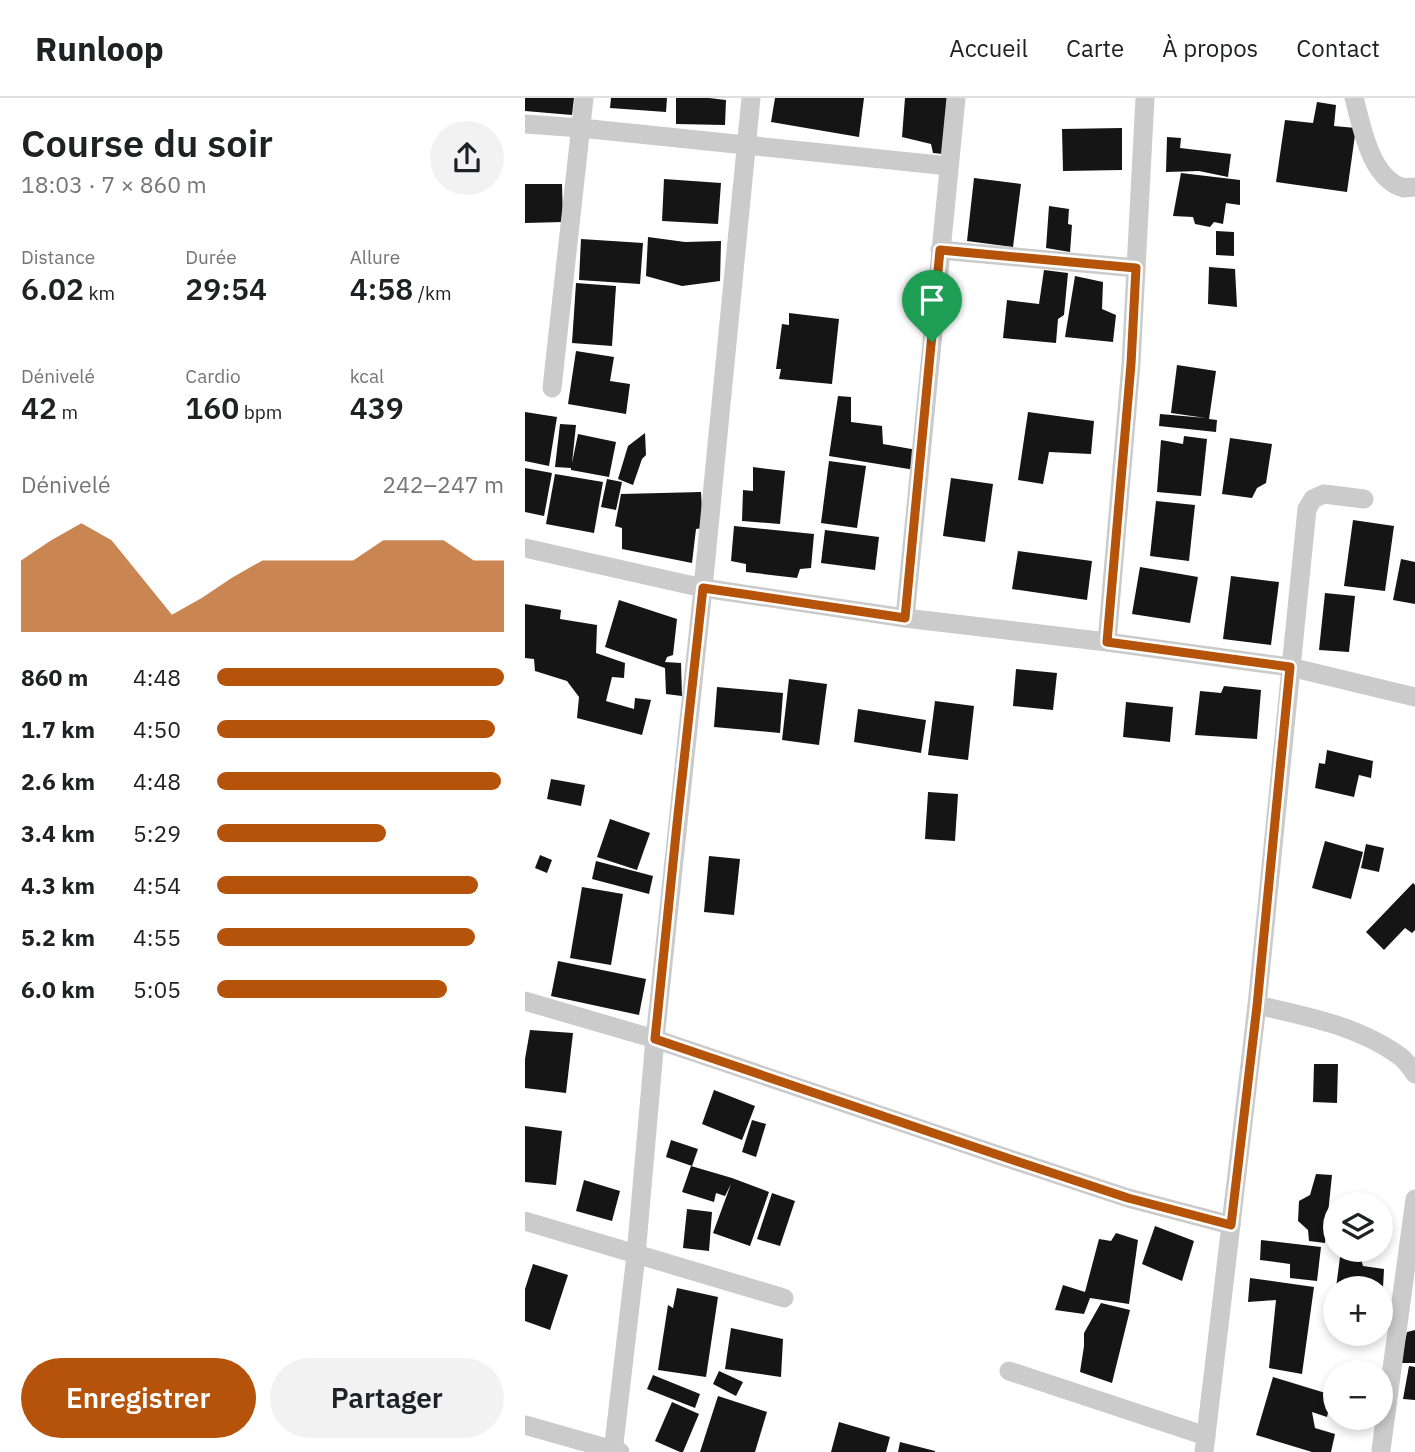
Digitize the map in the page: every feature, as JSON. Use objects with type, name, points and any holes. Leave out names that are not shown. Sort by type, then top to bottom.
[{"type":"street","points":[[552,388],[584,98]]},
{"type":"street","points":[[525,1425],[615,1451],[751,98]]},
{"type":"street","points":[[905,618],[956,98]]},
{"type":"street","points":[[1107,642],[1131,364],[1145,98]]},
{"type":"street","points":[[1355,98],[1363,133],[1375,162],[1386,178],[1404,188],[1415,187]]},
{"type":"street","points":[[525,124],[949,166]]},
{"type":"street","points":[[940,250],[1136,268]]},
{"type":"street","points":[[1009,1371],[1205,1444],[1257,1006],[1307,509],[1313,499],[1324,494],[1364,499]]},
{"type":"street","points":[[525,548],[703,588],[905,618],[1290,667],[1415,697]]},
{"type":"street","points":[[525,1001],[655,1039],[1128,1198],[1231,1225]]},
{"type":"street","points":[[1257,1006],[1346,1028],[1411,1058]]},
{"type":"street","points":[[1381,1450],[1415,1199]]},
{"type":"street","points":[[525,1221],[784,1298]]},
{"type":"building","points":[[525,98],[574,98],[572,115],[525,111]]},
{"type":"building","points":[[611,98],[667,98],[666,112],[610,108]]},
{"type":"building","points":[[676,98],[726,100],[725,125],[676,124]]},
{"type":"building","points":[[775,98],[864,98],[859,137],[771,122]]},
{"type":"building","points":[[905,98],[950,98],[943,154],[933,153],[931,144],[902,137]]},
{"type":"building","points":[[1317,102],[1336,105],[1334,126],[1356,128],[1347,192],[1276,182],[1285,120],[1313,123]]},
{"type":"building","points":[[1122,128],[1122,170],[1063,171],[1062,129]]},
{"type":"building","points":[[1167,137],[1181,138],[1180,148],[1231,154],[1228,177],[1199,171],[1166,172]]},
{"type":"building","points":[[1181,173],[1240,180],[1240,205],[1226,203],[1223,224],[1214,222],[1210,227],[1195,224],[1193,217],[1173,216]]},
{"type":"building","points":[[974,178],[1021,184],[1013,247],[967,241]]},
{"type":"building","points":[[664,179],[721,183],[718,224],[662,221]]},
{"type":"building","points":[[525,184],[562,184],[563,222],[525,223]]},
{"type":"building","points":[[1049,206],[1069,209],[1068,224],[1072,225],[1070,252],[1046,248]]},
{"type":"building","points":[[1216,231],[1234,232],[1234,256],[1216,255]]},
{"type":"building","points":[[648,237],[685,242],[721,241],[720,281],[682,286],[646,276]]},
{"type":"building","points":[[581,239],[643,243],[640,284],[579,280]]},
{"type":"building","points":[[1209,267],[1235,269],[1237,307],[1208,304]]},
{"type":"building","points":[[1044,270],[1068,273],[1064,315],[1058,319],[1056,343],[1003,338],[1007,300],[1039,304]]},
{"type":"building","points":[[1075,276],[1103,282],[1102,309],[1116,315],[1113,342],[1065,337]]},
{"type":"building","points":[[576,283],[616,286],[612,346],[572,343]]},
{"type":"building","points":[[789,313],[839,319],[832,384],[779,379],[781,369],[776,369],[782,324],[789,325]]},
{"type":"building","points":[[576,351],[614,357],[610,381],[630,384],[626,414],[568,404]]},
{"type":"building","points":[[1177,365],[1216,371],[1209,419],[1217,420],[1216,432],[1159,426],[1160,414],[1206,418],[1171,413]]},
{"type":"building","points":[[838,396],[851,397],[851,422],[882,426],[883,444],[917,450],[915,470],[829,456]]},
{"type":"building","points":[[525,412],[557,417],[549,466],[525,461]]},
{"type":"building","points":[[1028,412],[1094,421],[1091,454],[1049,452],[1043,484],[1018,480]]},
{"type":"building","points":[[560,424],[576,425],[572,463],[578,434],[616,442],[609,477],[555,467]]},
{"type":"building","points":[[645,433],[646,455],[633,485],[618,479],[628,446]]},
{"type":"building","points":[[1184,436],[1207,439],[1201,496],[1157,492],[1161,440],[1183,444]]},
{"type":"building","points":[[1230,438],[1272,444],[1266,483],[1257,488],[1252,498],[1222,494]]},
{"type":"building","points":[[829,461],[866,466],[857,528],[821,523]]},
{"type":"building","points":[[753,467],[785,471],[780,524],[742,521],[743,490],[753,491]]},
{"type":"building","points":[[525,468],[552,473],[544,516],[525,512]]},
{"type":"building","points":[[555,474],[603,482],[594,533],[546,524]]},
{"type":"building","points":[[951,478],[993,484],[985,542],[943,536]]},
{"type":"building","points":[[607,479],[622,482],[616,510],[601,507]]},
{"type":"building","points":[[701,492],[703,528],[696,529],[692,563],[622,549],[622,528],[615,526],[621,494]]},
{"type":"building","points":[[1156,501],[1195,505],[1189,561],[1150,556]]},
{"type":"building","points":[[1353,520],[1394,526],[1385,591],[1344,586]]},
{"type":"building","points":[[734,526],[814,534],[811,568],[800,569],[797,578],[746,572],[746,564],[731,561]]},
{"type":"building","points":[[825,530],[879,537],[875,570],[821,563]]},
{"type":"building","points":[[1018,551],[1092,561],[1087,600],[1012,589]]},
{"type":"building","points":[[1401,559],[1415,562],[1415,604],[1393,600]]},
{"type":"building","points":[[1140,567],[1198,577],[1190,623],[1132,614]]},
{"type":"building","points":[[1231,576],[1279,582],[1271,645],[1223,639]]},
{"type":"building","points":[[1325,593],[1355,596],[1349,652],[1319,650]]},
{"type":"building","points":[[619,600],[677,619],[673,655],[667,657],[665,662],[681,663],[682,696],[666,694],[665,668],[605,647]]},
{"type":"building","points":[[525,604],[561,610],[560,619],[597,625],[596,653],[625,663],[624,678],[612,677],[606,701],[634,709],[635,698],[651,700],[642,735],[577,718],[579,697],[567,681],[535,671],[534,659],[525,658]]},
{"type":"building","points":[[1016,669],[1057,673],[1053,710],[1013,706]]},
{"type":"building","points":[[789,679],[827,684],[819,745],[782,740]]},
{"type":"building","points":[[1224,686],[1261,690],[1257,739],[1195,735],[1200,691],[1221,693]]},
{"type":"building","points":[[717,687],[783,693],[780,733],[714,727]]},
{"type":"building","points":[[935,701],[974,706],[968,760],[928,755]]},
{"type":"building","points":[[1126,702],[1173,707],[1170,742],[1123,737]]},
{"type":"building","points":[[858,709],[926,720],[921,753],[854,742]]},
{"type":"building","points":[[1327,750],[1373,761],[1371,778],[1359,775],[1354,797],[1315,788],[1319,763],[1325,764]]},
{"type":"building","points":[[551,779],[585,785],[581,806],[547,799]]},
{"type":"building","points":[[928,792],[958,794],[955,841],[925,839]]},
{"type":"building","points":[[610,819],[650,833],[637,870],[597,857]]},
{"type":"building","points":[[1325,841],[1363,852],[1351,899],[1312,888]]},
{"type":"building","points":[[1366,844],[1384,848],[1379,872],[1361,868]]},
{"type":"building","points":[[540,855],[552,860],[547,873],[535,868]]},
{"type":"building","points":[[709,856],[740,859],[734,915],[704,912]]},
{"type":"building","points":[[596,861],[653,876],[649,894],[592,879]]},
{"type":"building","points":[[1413,883],[1415,930],[1412,933],[1405,928],[1384,950],[1366,932]]},
{"type":"building","points":[[582,887],[623,894],[611,965],[570,958]]},
{"type":"building","points":[[558,961],[646,979],[639,1015],[551,996]]},
{"type":"building","points":[[530,1030],[573,1033],[566,1093],[525,1088],[525,1059]]},
{"type":"building","points":[[1314,1064],[1338,1064],[1337,1103],[1313,1102]]},
{"type":"building","points":[[714,1090],[755,1106],[742,1140],[702,1124]]},
{"type":"building","points":[[752,1120],[766,1124],[756,1157],[742,1152]]},
{"type":"building","points":[[525,1126],[562,1131],[556,1185],[525,1182]]},
{"type":"building","points":[[671,1140],[698,1149],[692,1166],[666,1157]]},
{"type":"building","points":[[691,1166],[769,1192],[750,1246],[713,1233],[731,1184],[725,1196],[716,1193],[714,1202],[682,1192]]},
{"type":"building","points":[[1316,1174],[1332,1175],[1330,1192],[1323,1192],[1323,1243],[1309,1241],[1308,1230],[1298,1221],[1299,1201],[1310,1195]]},
{"type":"building","points":[[584,1180],[620,1191],[612,1221],[576,1211]]},
{"type":"building","points":[[772,1193],[795,1201],[780,1246],[757,1239]]},
{"type":"building","points":[[687,1209],[712,1212],[709,1251],[683,1248]]},
{"type":"building","points":[[1155,1226],[1194,1241],[1182,1281],[1142,1264]]},
{"type":"building","points":[[1116,1233],[1138,1240],[1129,1304],[1090,1298],[1084,1314],[1055,1310],[1063,1285],[1085,1292],[1099,1239],[1111,1241]]},
{"type":"building","points":[[1261,1240],[1321,1247],[1317,1281],[1290,1278],[1290,1264],[1260,1260]]},
{"type":"building","points":[[1339,1262],[1362,1262],[1363,1266],[1384,1269],[1384,1276],[1338,1276]]},
{"type":"building","points":[[533,1264],[568,1275],[550,1330],[525,1321],[525,1289]]},
{"type":"building","points":[[1250,1278],[1314,1287],[1302,1374],[1269,1368],[1276,1300],[1248,1302]]},
{"type":"building","points":[[677,1288],[718,1297],[706,1377],[658,1370],[668,1305],[673,1308]]},
{"type":"building","points":[[1101,1303],[1130,1310],[1112,1383],[1080,1372],[1084,1333]]},
{"type":"building","points":[[731,1328],[783,1339],[781,1377],[725,1369]]},
{"type":"building","points":[[1415,1330],[1415,1363],[1400,1363],[1407,1332]]},
{"type":"building","points":[[1409,1366],[1415,1367],[1415,1400],[1403,1399]]},
{"type":"building","points":[[719,1371],[743,1382],[736,1396],[713,1384]]},
{"type":"building","points":[[653,1375],[700,1394],[695,1408],[647,1389]]},
{"type":"building","points":[[1273,1377],[1323,1392],[1323,1416],[1312,1412],[1315,1428],[1335,1434],[1331,1452],[1312,1452],[1256,1435]]},
{"type":"building","points":[[718,1396],[767,1412],[755,1452],[700,1452]]},
{"type":"building","points":[[672,1402],[699,1414],[683,1452],[655,1441]]},
{"type":"building","points":[[839,1422],[890,1437],[886,1452],[831,1452]]},
{"type":"building","points":[[900,1442],[935,1451],[935,1452],[898,1452]]},
{"type":"route","points":[[940,250],[1136,268],[1131,364],[1107,642],[1290,667],[1257,1006],[1231,1225],[1128,1198],[655,1039],[703,588],[905,618],[932,342],[940,250]]}]
